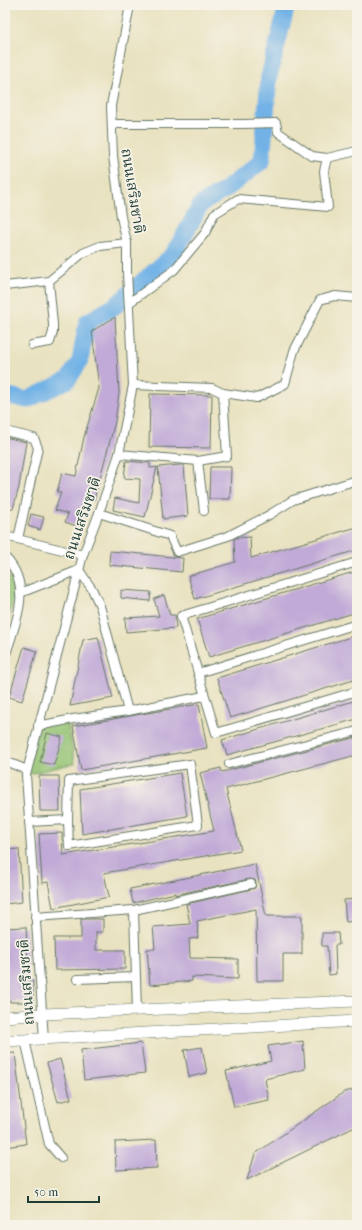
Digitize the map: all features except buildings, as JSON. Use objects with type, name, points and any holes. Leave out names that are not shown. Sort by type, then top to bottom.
[{"type":"main road","points":[[5,1017],[43,1014],[357,1001]]},
{"type":"main road","points":[[5,1041],[357,1021]]},
{"type":"street","name":"ถนนเสริมชาติ","points":[[44,1039],[26,775],[83,555],[119,454],[134,385],[128,310],[127,243],[120,217],[112,156],[111,106],[130,5]]},
{"type":"street","points":[[112,124],[244,124],[276,122],[278,132],[312,156],[327,158],[357,151]]},
{"type":"street","points":[[129,303],[174,270],[205,233],[214,214],[238,199],[328,207],[324,171],[327,158]]},
{"type":"street","points":[[5,286],[49,281],[83,253],[100,246],[127,243]]},
{"type":"street","points":[[32,345],[50,342],[53,332],[49,281]]},
{"type":"street","points":[[134,385],[212,388],[223,393],[257,398],[285,384],[294,351],[320,300],[335,296],[357,298]]},
{"type":"street","points":[[119,454],[198,461],[227,456],[223,393]]},
{"type":"street","points":[[5,431],[34,438],[38,448],[18,539]]},
{"type":"street","points":[[198,461],[204,511]]},
{"type":"street","points":[[99,513],[170,536],[177,552],[228,536],[269,515],[293,500],[357,480]]},
{"type":"street","points":[[5,536],[83,555]]},
{"type":"street","points":[[5,558],[17,575],[20,584],[21,602],[5,657]]},
{"type":"street","points":[[357,562],[181,616],[216,733],[357,691]]},
{"type":"street","points":[[20,594],[79,570],[92,589],[100,606],[128,711]]},
{"type":"street","points":[[198,673],[357,624]]},
{"type":"street","points":[[38,726],[128,711],[204,696]]},
{"type":"street","points":[[229,764],[357,731]]},
{"type":"street","points":[[5,761],[27,770]]},
{"type":"street","points":[[190,764],[198,825],[69,846],[68,820],[69,781],[190,764]]},
{"type":"street","points":[[29,822],[68,820]]},
{"type":"street","points":[[35,917],[134,910],[251,884]]},
{"type":"street","points":[[134,910],[137,1011]]},
{"type":"street","points":[[77,979],[136,977]]},
{"type":"street","points":[[25,1040],[49,1144],[60,1158]]},
{"type":"green space","points":[[5,567],[12,585],[13,598],[5,630]]},
{"type":"green space","points":[[67,720],[75,763],[26,775],[38,726]]},
{"type":"waterway","points":[[5,395],[27,400],[68,380],[80,361],[87,322],[115,306],[174,254],[201,204],[225,190],[262,161],[269,77],[287,5]]}]
